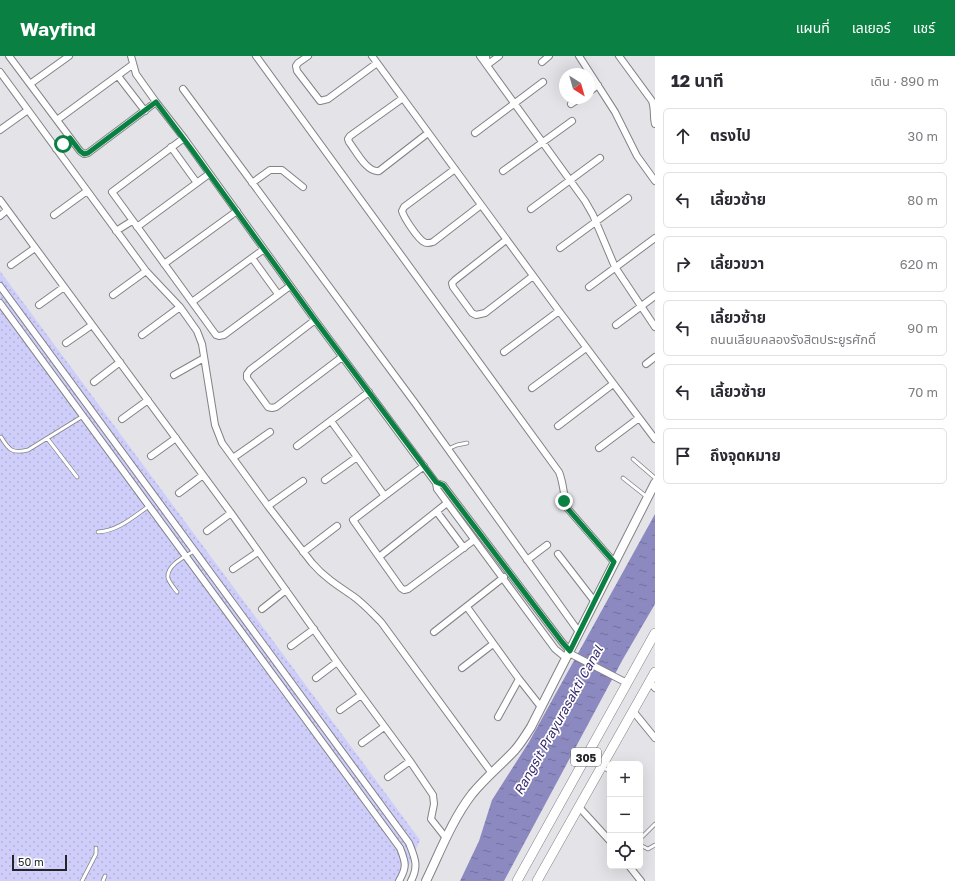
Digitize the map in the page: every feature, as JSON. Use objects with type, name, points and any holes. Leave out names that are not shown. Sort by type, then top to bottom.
[{"type":"main road","name":"305","points":[[517,881],[625,682],[655,633]]},
{"type":"main road","name":"305","points":[[537,881],[633,711],[652,685],[655,672]]},
{"type":"street","points":[[9,56],[70,138],[84,154],[88,153],[156,102]]},
{"type":"street","points":[[30,84],[69,56]]},
{"type":"street","points":[[131,56],[132,65],[136,74],[156,102],[184,138],[342,357],[436,482],[437,489],[555,649],[570,654],[625,682]]},
{"type":"street","points":[[256,56],[559,472],[563,480],[564,501],[568,509],[614,562]]},
{"type":"street","points":[[308,56],[298,63],[296,66],[297,70],[320,101],[328,99],[377,63]]},
{"type":"street","points":[[372,56],[506,240],[655,440]]},
{"type":"street","points":[[480,56],[585,201],[615,268],[655,327]]},
{"type":"street","points":[[486,56],[486,65]]},
{"type":"street","points":[[486,65],[499,56]]},
{"type":"street","points":[[542,62],[549,56]]},
{"type":"street","points":[[579,56],[615,112],[637,156],[655,181]]},
{"type":"street","points":[[619,56],[652,101],[654,106],[655,124]]},
{"type":"street","points":[[57,120],[132,65]]},
{"type":"street","points":[[0,72],[146,271],[180,307],[197,331],[202,344],[215,425],[222,443],[319,572],[341,589],[354,596],[381,622],[491,772]]},
{"type":"street","points":[[118,76],[145,111]]},
{"type":"street","points":[[474,133],[543,82]]},
{"type":"street","points":[[183,89],[448,449],[579,632]]},
{"type":"street","points":[[403,98],[350,136],[348,139],[349,142],[368,168],[376,172],[428,133]]},
{"type":"street","points":[[0,130],[28,110]]},
{"type":"street","points":[[503,171],[572,121]]},
{"type":"street","points":[[56,149],[70,138]]},
{"type":"street","points":[[184,138],[112,192],[132,221],[216,335],[224,335],[290,286]]},
{"type":"street","points":[[171,148],[197,183]]},
{"type":"street","points":[[531,209],[600,158]]},
{"type":"street","points":[[455,169],[404,207],[402,211],[403,216],[422,241],[428,244],[433,242],[481,205]]},
{"type":"street","points":[[252,182],[270,170],[282,170],[304,187]]},
{"type":"street","points":[[137,227],[209,174]]},
{"type":"street","points":[[54,215],[87,191]]},
{"type":"street","points":[[560,248],[628,198]]},
{"type":"street","points":[[0,200],[231,513],[337,662],[410,761],[433,795],[434,804],[431,819],[446,838]]},
{"type":"street","points":[[0,216],[8,210]]},
{"type":"street","points":[[164,264],[237,211]]},
{"type":"street","points":[[116,231],[132,221]]},
{"type":"street","points":[[588,287],[655,238]]},
{"type":"street","points":[[506,240],[454,280],[452,284],[472,313],[476,315],[485,313],[533,276]]},
{"type":"street","points":[[11,265],[35,248]]},
{"type":"street","points":[[192,302],[264,249]]},
{"type":"street","points":[[252,258],[278,294]]},
{"type":"street","points":[[113,295],[146,271]]},
{"type":"street","points":[[0,286],[408,844],[416,860],[411,881]]},
{"type":"street","points":[[39,305],[64,287]]},
{"type":"street","points":[[616,325],[655,296]]},
{"type":"street","points":[[0,303],[400,848],[406,861],[403,874],[399,881]]},
{"type":"street","points":[[142,335],[180,307]]},
{"type":"street","points":[[504,352],[559,311]]},
{"type":"street","points":[[15,324],[23,318]]},
{"type":"street","points":[[315,320],[247,374],[247,378],[268,407],[276,407],[342,357]]},
{"type":"street","points":[[66,343],[92,324]]},
{"type":"street","points":[[532,388],[586,348]]},
{"type":"street","points":[[646,364],[655,357]]},
{"type":"street","points":[[174,375],[204,358]]},
{"type":"street","points":[[94,382],[120,362]]},
{"type":"street","points":[[558,426],[613,384]]},
{"type":"street","points":[[297,446],[369,392]]},
{"type":"street","points":[[122,419],[148,400]]},
{"type":"street","points":[[599,448],[639,418]]},
{"type":"street","points":[[331,421],[384,495]]},
{"type":"street","points":[[233,458],[270,432]]},
{"type":"street","points":[[101,440],[109,434]]},
{"type":"street","points":[[150,456],[176,438]]},
{"type":"street","points":[[325,480],[357,457]]},
{"type":"street","points":[[424,466],[353,520],[401,588],[404,590],[474,540]]},
{"type":"street","points":[[179,493],[203,475]]},
{"type":"street","points":[[268,506],[303,481]]},
{"type":"street","points":[[436,482],[443,485],[570,654]]},
{"type":"street","points":[[426,881],[446,838],[472,795],[491,772],[514,750],[531,727],[570,654],[579,632],[655,483]]},
{"type":"street","points":[[379,556],[448,503]]},
{"type":"street","points":[[437,512],[464,548]]},
{"type":"street","points":[[207,531],[231,513]]},
{"type":"street","points":[[303,552],[337,526]]},
{"type":"street","points":[[527,560],[546,545]]},
{"type":"street","points":[[233,569],[258,552]]},
{"type":"street","points":[[558,554],[595,602]]},
{"type":"street","points":[[434,632],[510,573]]},
{"type":"street","points":[[262,609],[286,590]]},
{"type":"street","points":[[467,607],[541,707]]},
{"type":"street","points":[[291,646],[314,629]]},
{"type":"street","points":[[462,668],[493,644]]},
{"type":"street","points":[[316,678],[337,662]]},
{"type":"street","points":[[270,671],[278,665]]},
{"type":"street","points":[[498,717],[519,679]]},
{"type":"street","points":[[340,710],[361,695]]},
{"type":"street","points":[[633,711],[655,738]]},
{"type":"street","points":[[362,744],[384,727]]},
{"type":"street","points":[[388,778],[410,761]]},
{"type":"street","points":[[351,782],[359,777]]},
{"type":"street","points":[[579,807],[607,835]]},
{"type":"street","points":[[631,869],[641,881]]},
{"type":"lane","points":[[1,436],[12,451],[18,452],[28,450],[83,416]]},
{"type":"lane","points":[[47,438],[76,477]]},
{"type":"lane","points":[[448,449],[457,445],[468,443]]},
{"type":"lane","points":[[633,459],[655,478]]},
{"type":"lane","points":[[623,478],[648,497]]},
{"type":"lane","points":[[98,532],[106,532],[114,529],[149,506]]},
{"type":"lane","points":[[177,592],[168,578],[169,572],[172,566],[194,551]]},
{"type":"lane","points":[[602,766],[607,770]]},
{"type":"lane","points":[[643,836],[655,824]]},
{"type":"lane","points":[[643,846],[648,849],[655,844]]},
{"type":"lane","points":[[82,881],[96,854],[96,848]]},
{"type":"lane","points":[[103,881],[106,876]]},
{"type":"shaded area","points":[[0,271],[420,840],[402,881],[0,881]]},
{"type":"water","name":"Rangsit Prayurasakti Canal","points":[[655,514],[655,604],[623,659],[504,881],[460,881],[479,841],[492,800],[529,742]]},
{"type":"route","points":[[63,144],[70,138],[80,151],[84,154],[88,153],[156,102],[342,357],[436,482],[443,485],[570,651],[614,562],[568,509],[564,501]]}]
